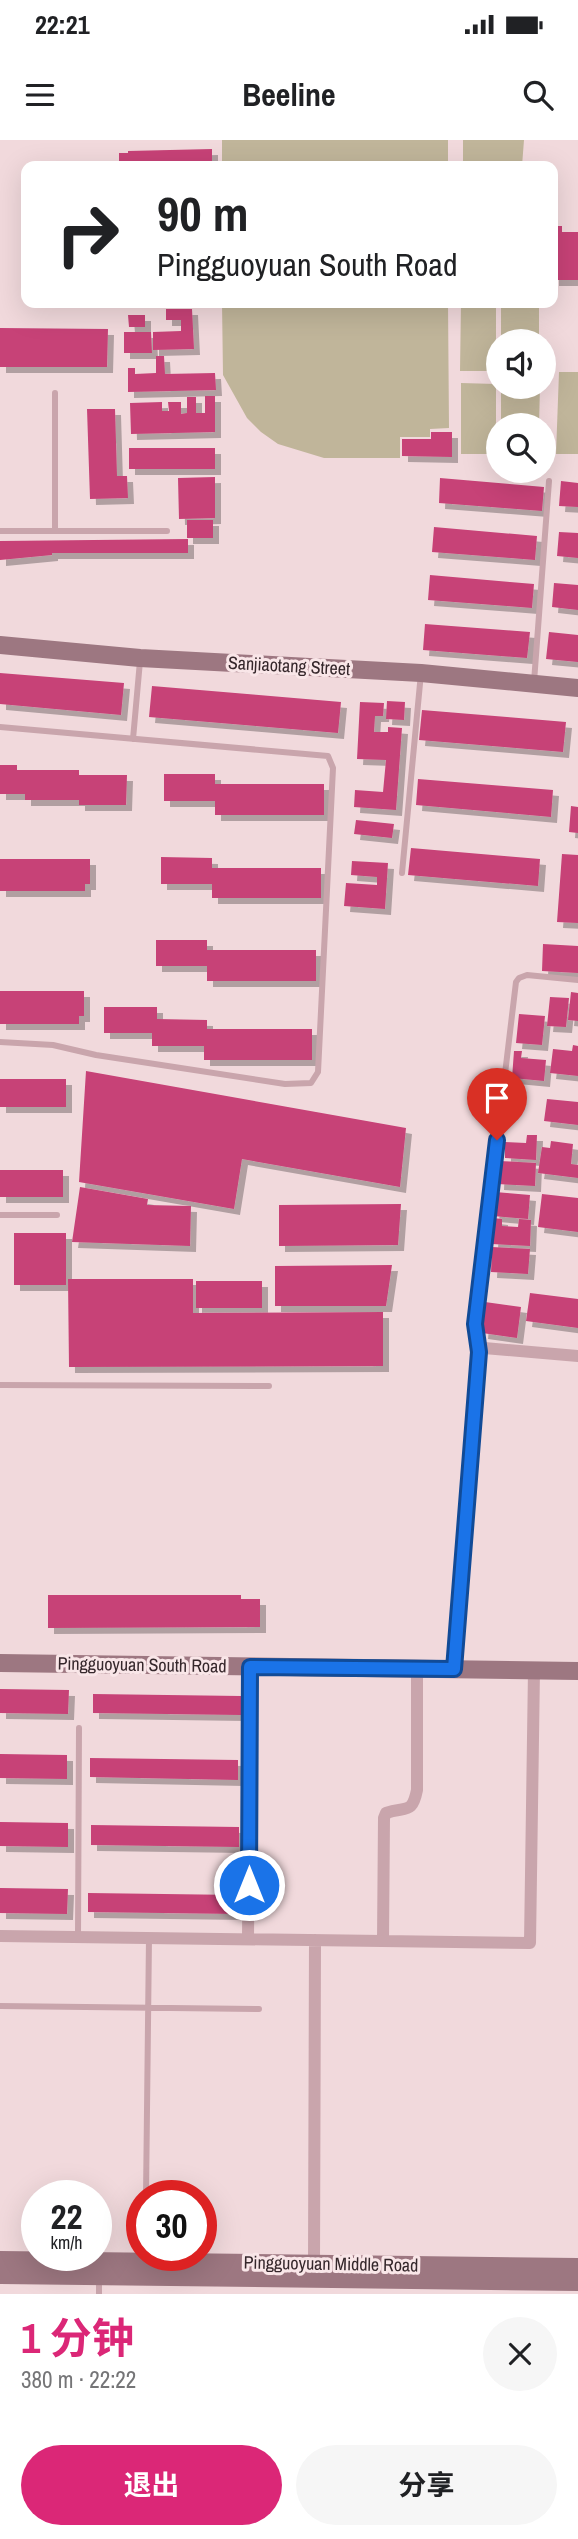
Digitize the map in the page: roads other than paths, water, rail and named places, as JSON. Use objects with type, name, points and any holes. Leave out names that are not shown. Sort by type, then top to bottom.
[{"type":"street","name":"Sanjiaotang Street","points":[[0,645],[140,658],[421,673],[578,688]]},
{"type":"street","points":[[454,1669],[479,1352],[484,1348],[578,1356]]},
{"type":"street","name":"Pingguoyuan South Road","points":[[0,1663],[578,1671]]},
{"type":"street","points":[[248,1940],[250,1667]]},
{"type":"street","points":[[383,1941],[384,1818],[392,1811],[408,1810],[414,1803],[417,1790],[417,1668]]},
{"type":"street","points":[[0,1936],[530,1944],[534,1670]]},
{"type":"street","points":[[315,1940],[319,2275]]},
{"type":"street","name":"Pingguoyuan Middle Road","points":[[0,2260],[99,2277],[126,2267]]},
{"type":"street","name":"Pingguoyuan Middle Road","points":[[217,2266],[319,2275],[578,2267]]},
{"type":"street","points":[[0,2275],[319,2275],[578,2282]]},
{"type":"lane","points":[[55,393],[55,531]]},
{"type":"lane","points":[[534,684],[549,483]]},
{"type":"lane","points":[[0,531],[167,531]]},
{"type":"lane","points":[[133,739],[140,658]]},
{"type":"lane","points":[[401,873],[421,673]]},
{"type":"lane","points":[[0,727],[328,757],[333,768],[318,1072],[311,1083],[285,1084],[96,1055],[53,1045],[0,1042]]},
{"type":"lane","points":[[479,1352],[475,1324],[516,982],[527,975],[578,980]]},
{"type":"lane","points":[[0,1215],[57,1215]]},
{"type":"lane","points":[[0,1385],[269,1386]]},
{"type":"lane","points":[[78,1937],[79,1728]]},
{"type":"lane","points":[[146,2180],[149,1938]]},
{"type":"lane","points":[[0,2006],[259,2009]]}]
